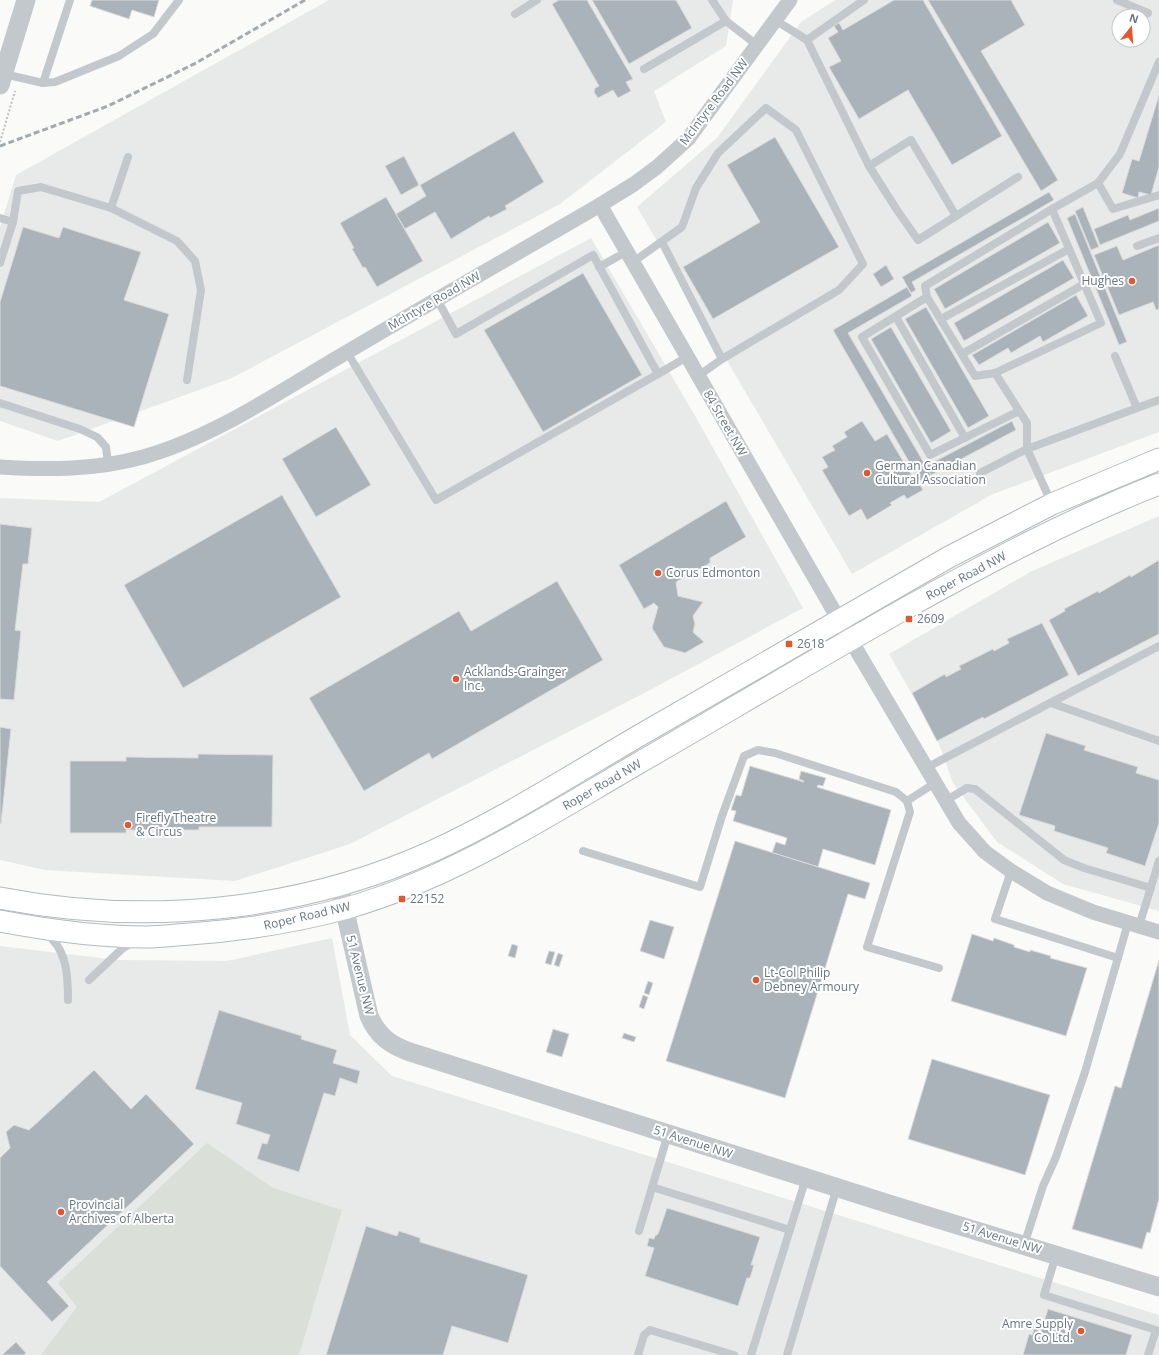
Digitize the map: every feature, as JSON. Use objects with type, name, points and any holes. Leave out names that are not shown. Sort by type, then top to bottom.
[{"type":"main road","name":"Roper Road NW","points":[[0,898],[69,909],[127,913],[179,912],[253,904],[339,885],[400,865],[478,828],[949,557],[1052,504],[1159,459]]},
{"type":"main road","name":"Roper Road NW","points":[[0,921],[88,934],[149,937],[222,932],[267,925],[344,908],[419,882],[505,840],[850,639],[1034,539],[1114,502],[1159,484]]},
{"type":"street","points":[[2,79],[26,0]]},
{"type":"street","name":"McIntyre Road NW","points":[[0,467],[60,469],[108,464],[158,452],[244,414],[437,299],[600,205],[634,184],[675,153],[700,124],[790,0]]},
{"type":"street","name":"84 Street NW","points":[[600,205],[850,639],[945,801],[971,838],[985,852],[1010,871],[1047,893],[1070,904],[1159,932]]},
{"type":"street","name":"51 Avenue NW","points":[[339,885],[369,1016],[379,1034],[392,1044],[410,1052],[806,1178],[1159,1287]]},
{"type":"lane","points":[[43,83],[70,0]]},
{"type":"lane","points":[[2,79],[43,83],[55,82],[119,56],[153,34],[179,0]]},
{"type":"lane","points":[[515,14],[537,0]]},
{"type":"lane","points":[[712,0],[726,21],[757,45]]},
{"type":"lane","points":[[807,40],[864,0]]},
{"type":"lane","points":[[1117,0],[1136,8]]},
{"type":"lane","points":[[775,20],[807,40],[869,166],[918,240],[1018,177]]},
{"type":"lane","points":[[644,69],[726,21]]},
{"type":"lane","points":[[1052,209],[1101,323],[995,373],[975,376],[928,297],[925,286],[1052,209],[1098,183],[1120,154],[1159,62]]},
{"type":"lane","points":[[599,267],[629,257],[662,242],[682,227],[696,188],[718,153],[766,108],[796,130],[863,264],[839,290],[722,359],[698,376]]},
{"type":"lane","points":[[869,166],[911,140],[956,216]]},
{"type":"lane","points":[[111,208],[128,156]]},
{"type":"lane","points":[[1098,183],[1113,209],[1159,194]]},
{"type":"lane","points":[[0,263],[13,222],[18,191],[41,187],[111,208],[176,241],[195,261],[201,290],[187,380]]},
{"type":"lane","points":[[0,218],[13,222]]},
{"type":"lane","points":[[1137,246],[1159,238]]},
{"type":"lane","points":[[662,242],[722,359]]},
{"type":"lane","points":[[941,319],[1069,249]]},
{"type":"lane","points":[[437,299],[456,334],[593,255],[658,374]]},
{"type":"lane","points":[[962,354],[1084,284]]},
{"type":"lane","points":[[928,297],[862,337],[930,455],[1019,411]]},
{"type":"lane","points":[[896,317],[965,438]]},
{"type":"lane","points":[[348,352],[436,500],[687,357]]},
{"type":"lane","points":[[1115,356],[1137,408]]},
{"type":"lane","points":[[995,373],[1027,423],[1027,449],[1052,504]]},
{"type":"lane","points":[[980,473],[1027,449],[1159,400]]},
{"type":"lane","points":[[0,403],[80,429],[97,437],[106,447],[108,464]]},
{"type":"lane","points":[[926,768],[1159,646]]},
{"type":"lane","points":[[1051,703],[1159,741]]},
{"type":"lane","points":[[583,851],[700,887],[722,816],[744,756],[758,750],[775,753],[896,792],[907,801],[910,812],[867,947],[939,968]]},
{"type":"lane","points":[[907,801],[935,783]]},
{"type":"lane","points":[[945,801],[967,788],[975,789],[1064,860],[1084,868],[1151,888]]},
{"type":"lane","points":[[1024,1245],[1043,1186],[1056,1157],[1085,1072],[1118,958],[1151,888],[1159,861]]},
{"type":"lane","points":[[1010,871],[995,919],[1118,958]]},
{"type":"lane","points":[[36,927],[53,940],[62,955],[67,976],[68,1000]]},
{"type":"lane","points":[[89,980],[123,948],[133,942],[149,937]]},
{"type":"lane","points":[[639,1231],[668,1134]]},
{"type":"lane","points":[[751,1355],[806,1178]]},
{"type":"lane","points":[[652,1187],[790,1230]]},
{"type":"lane","points":[[787,1355],[838,1187]]},
{"type":"lane","points":[[1056,1255],[1044,1295],[1156,1330],[1148,1355]]},
{"type":"lane","points":[[638,1355],[644,1335],[650,1330],[734,1355]]},
{"type":"shaded area","points":[[329,0],[733,0],[726,46],[654,91],[666,122],[560,204],[232,378],[58,441],[0,421],[0,227],[16,175]]},
{"type":"shaded area","points":[[835,0],[1159,0],[1159,432],[993,494],[852,574],[637,207],[717,138],[801,22]]},
{"type":"shaded area","points":[[591,238],[694,414],[803,608],[650,690],[350,844],[235,881],[45,870],[0,860],[0,498],[99,502]]},
{"type":"shaded area","points":[[1159,516],[1159,911],[1063,884],[997,842],[953,783],[936,736],[889,654],[1030,572]]},
{"type":"shaded area","points":[[332,938],[350,1035],[392,1076],[1159,1315],[1159,1355],[0,1355],[0,946],[118,960],[227,961]]},
{"type":"shaded area","points":[[207,1143],[273,1188],[342,1210],[299,1355],[41,1355],[77,1307],[58,1283]]},
{"type":"building","points":[[92,0],[159,0],[154,17],[132,10],[129,19],[90,6]]},
{"type":"building","points":[[559,0],[587,0],[633,79],[626,82],[631,91],[618,98],[613,90],[598,98],[594,92],[595,88],[599,86],[552,4]]},
{"type":"building","points":[[592,0],[676,0],[692,28],[629,64]]},
{"type":"building","points":[[894,0],[923,0],[1002,136],[952,165],[908,90],[859,119],[829,67],[841,61],[828,38],[838,32],[834,26],[839,23],[843,30]]},
{"type":"building","points":[[928,0],[1011,0],[1025,25],[981,51],[1058,180],[1041,191]]},
{"type":"building","points":[[1159,95],[1159,167],[1151,195],[1139,192],[1138,198],[1122,193],[1132,159],[1139,161]]},
{"type":"building","points":[[514,131],[544,182],[505,206],[507,209],[490,218],[489,216],[451,239],[435,212],[405,229],[396,214],[426,196],[420,185]]},
{"type":"building","points":[[775,137],[839,247],[713,319],[683,267],[760,222],[727,165]]},
{"type":"building","points":[[404,156],[419,185],[401,195],[385,166]]},
{"type":"building","points":[[1049,192],[1054,200],[912,282],[916,290],[911,293],[902,277]]},
{"type":"building","points":[[386,197],[423,261],[377,287],[365,267],[363,268],[352,249],[354,248],[340,223]]},
{"type":"building","points":[[1083,207],[1099,247],[1091,250],[1075,211]]},
{"type":"building","points":[[1159,208],[1159,221],[1100,245],[1094,229],[1128,215],[1130,220]]},
{"type":"building","points":[[1075,214],[1127,342],[1119,345],[1067,218]]},
{"type":"building","points":[[1048,222],[1060,243],[945,309],[934,289]]},
{"type":"building","points":[[23,227],[59,238],[63,227],[141,252],[124,300],[169,314],[134,427],[0,386],[0,302]]},
{"type":"building","name":"Hughes","points":[[1159,245],[1159,309],[1156,310],[1153,302],[1119,315],[1094,255],[1117,246],[1123,260]]},
{"type":"building","points":[[1063,260],[1074,278],[964,341],[954,323]]},
{"type":"building","points":[[886,265],[894,279],[881,287],[873,274]]},
{"type":"building","points":[[583,273],[642,375],[543,432],[484,330]]},
{"type":"building","points":[[907,287],[912,296],[848,333],[931,475],[920,481],[833,330]]},
{"type":"building","points":[[1076,295],[1088,316],[1043,342],[1040,336],[1011,353],[1008,348],[979,365],[972,355]]},
{"type":"building","points":[[926,307],[989,416],[968,428],[905,319]]},
{"type":"building","points":[[891,327],[951,431],[931,443],[871,339]]},
{"type":"building","name":"German Canadian Cultural Association","points":[[862,421],[875,441],[887,434],[913,478],[915,476],[923,490],[907,499],[904,495],[890,503],[892,505],[867,520],[861,509],[849,516],[822,470],[828,467],[822,457],[835,450],[832,446],[847,437],[844,432]]},
{"type":"building","points":[[1012,421],[1016,430],[931,475],[926,466]]},
{"type":"building","points":[[336,427],[371,485],[316,517],[282,459]]},
{"type":"building","points":[[282,495],[341,597],[183,688],[124,585]]},
{"type":"building","name":"Corus Edmonton","points":[[726,501],[746,537],[710,558],[710,563],[676,582],[678,596],[703,602],[693,616],[695,624],[693,632],[704,642],[685,653],[664,647],[652,628],[658,607],[654,603],[644,609],[619,565]]},
{"type":"building","points":[[0,524],[32,528],[28,564],[23,564],[15,630],[21,631],[14,700],[0,699]]},
{"type":"building","points":[[1159,560],[1159,634],[1078,676],[1049,620],[1065,611],[1064,609],[1098,591],[1099,593],[1130,575],[1131,577]]},
{"type":"building","name":"Acklands-Grainger Inc.","points":[[557,581],[603,660],[432,759],[429,753],[364,791],[309,698],[459,611],[471,631]]},
{"type":"building","points":[[1042,623],[1069,675],[984,719],[983,717],[937,741],[912,693],[945,674],[946,677],[961,669],[959,666],[993,649],[994,651],[1009,643],[1007,639]]},
{"type":"building","points":[[0,727],[11,729],[1,824],[0,823]]},
{"type":"building","points":[[1046,733],[1086,746],[1084,750],[1138,767],[1136,773],[1159,780],[1159,823],[1145,866],[1106,853],[1108,848],[1054,831],[1055,826],[1019,815]]},
{"type":"building","points":[[198,754],[273,755],[272,827],[199,827],[199,830],[126,830],[126,833],[70,833],[70,761],[126,761],[126,757],[198,758]]},
{"type":"building","points":[[750,766],[804,782],[799,779],[801,771],[826,778],[823,786],[818,785],[817,787],[891,810],[875,865],[823,849],[818,867],[772,853],[776,842],[785,845],[787,838],[733,821],[736,811],[731,810],[736,795],[741,796]]},
{"type":"building","name":"Lt-Col Philip Debney Armoury","points":[[735,841],[870,883],[865,899],[848,894],[785,1098],[666,1061]]},
{"type":"building","points":[[650,920],[674,927],[664,959],[640,951]]},
{"type":"building","points":[[972,934],[993,941],[994,938],[1014,945],[1014,947],[1051,956],[1050,958],[1087,968],[1066,1036],[951,1001]]},
{"type":"building","points":[[512,944],[518,946],[515,958],[508,956]]},
{"type":"building","points":[[549,951],[555,952],[551,965],[545,963]]},
{"type":"building","points":[[558,953],[563,955],[559,967],[554,965]]},
{"type":"building","points":[[1159,960],[1159,1199],[1150,1233],[1147,1232],[1142,1249],[1072,1229],[1115,1086],[1121,1088]]},
{"type":"building","points":[[648,981],[653,983],[649,995],[644,993]]},
{"type":"building","points":[[643,995],[648,997],[644,1009],[639,1007]]},
{"type":"building","points":[[219,1010],[302,1036],[301,1039],[337,1050],[333,1063],[360,1071],[357,1084],[340,1078],[335,1096],[324,1093],[299,1172],[257,1159],[262,1143],[267,1144],[270,1135],[236,1124],[242,1103],[195,1089]]},
{"type":"building","points":[[553,1029],[569,1034],[562,1057],[546,1052]]},
{"type":"building","points":[[624,1033],[636,1037],[634,1042],[622,1038]]},
{"type":"building","points":[[932,1059],[1050,1095],[1025,1175],[908,1139]]},
{"type":"building","name":"Provincial Archives of Alberta","points":[[94,1070],[131,1109],[146,1094],[194,1144],[47,1282],[69,1306],[52,1322],[0,1266],[0,1158],[10,1148],[6,1132],[14,1125],[29,1130]]},
{"type":"building","points":[[667,1208],[760,1237],[751,1265],[754,1265],[750,1278],[747,1278],[738,1306],[645,1276],[654,1248],[647,1246],[649,1238],[654,1239],[658,1234]]},
{"type":"building","points":[[366,1226],[397,1236],[399,1231],[420,1238],[420,1242],[528,1275],[508,1343],[452,1326],[443,1355],[326,1355]]},
{"type":"building","name":"Amre Supply Co Ltd.","points":[[1048,1309],[1132,1335],[1126,1355],[1023,1355],[1029,1334],[1032,1335],[1035,1327],[1039,1328],[1036,1337],[1039,1338]]},
{"type":"building","points":[[16,1342],[26,1353],[24,1355],[2,1355]]},
{"type":"railway","points":[[0,146],[108,106],[196,63],[305,0]]},
{"type":"place","name":"Hughes","points":[[1132,281]]},
{"type":"place","name":"German Canadian Cultural Association","points":[[867,473]]},
{"type":"place","name":"Corus Edmonton","points":[[658,573]]},
{"type":"place","name":"2609","points":[[909,619]]},
{"type":"place","name":"2618","points":[[789,644]]},
{"type":"place","name":"Acklands-Grainger Inc.","points":[[456,679]]},
{"type":"place","name":"Firefly Theatre & Circus","points":[[128,825]]},
{"type":"place","name":"22152","points":[[402,899]]},
{"type":"place","name":"Lt-Col Philip Debney Armoury","points":[[756,980]]},
{"type":"place","name":"Provincial Archives of Alberta","points":[[61,1212]]},
{"type":"place","name":"Amre Supply Co Ltd.","points":[[1081,1331]]}]
